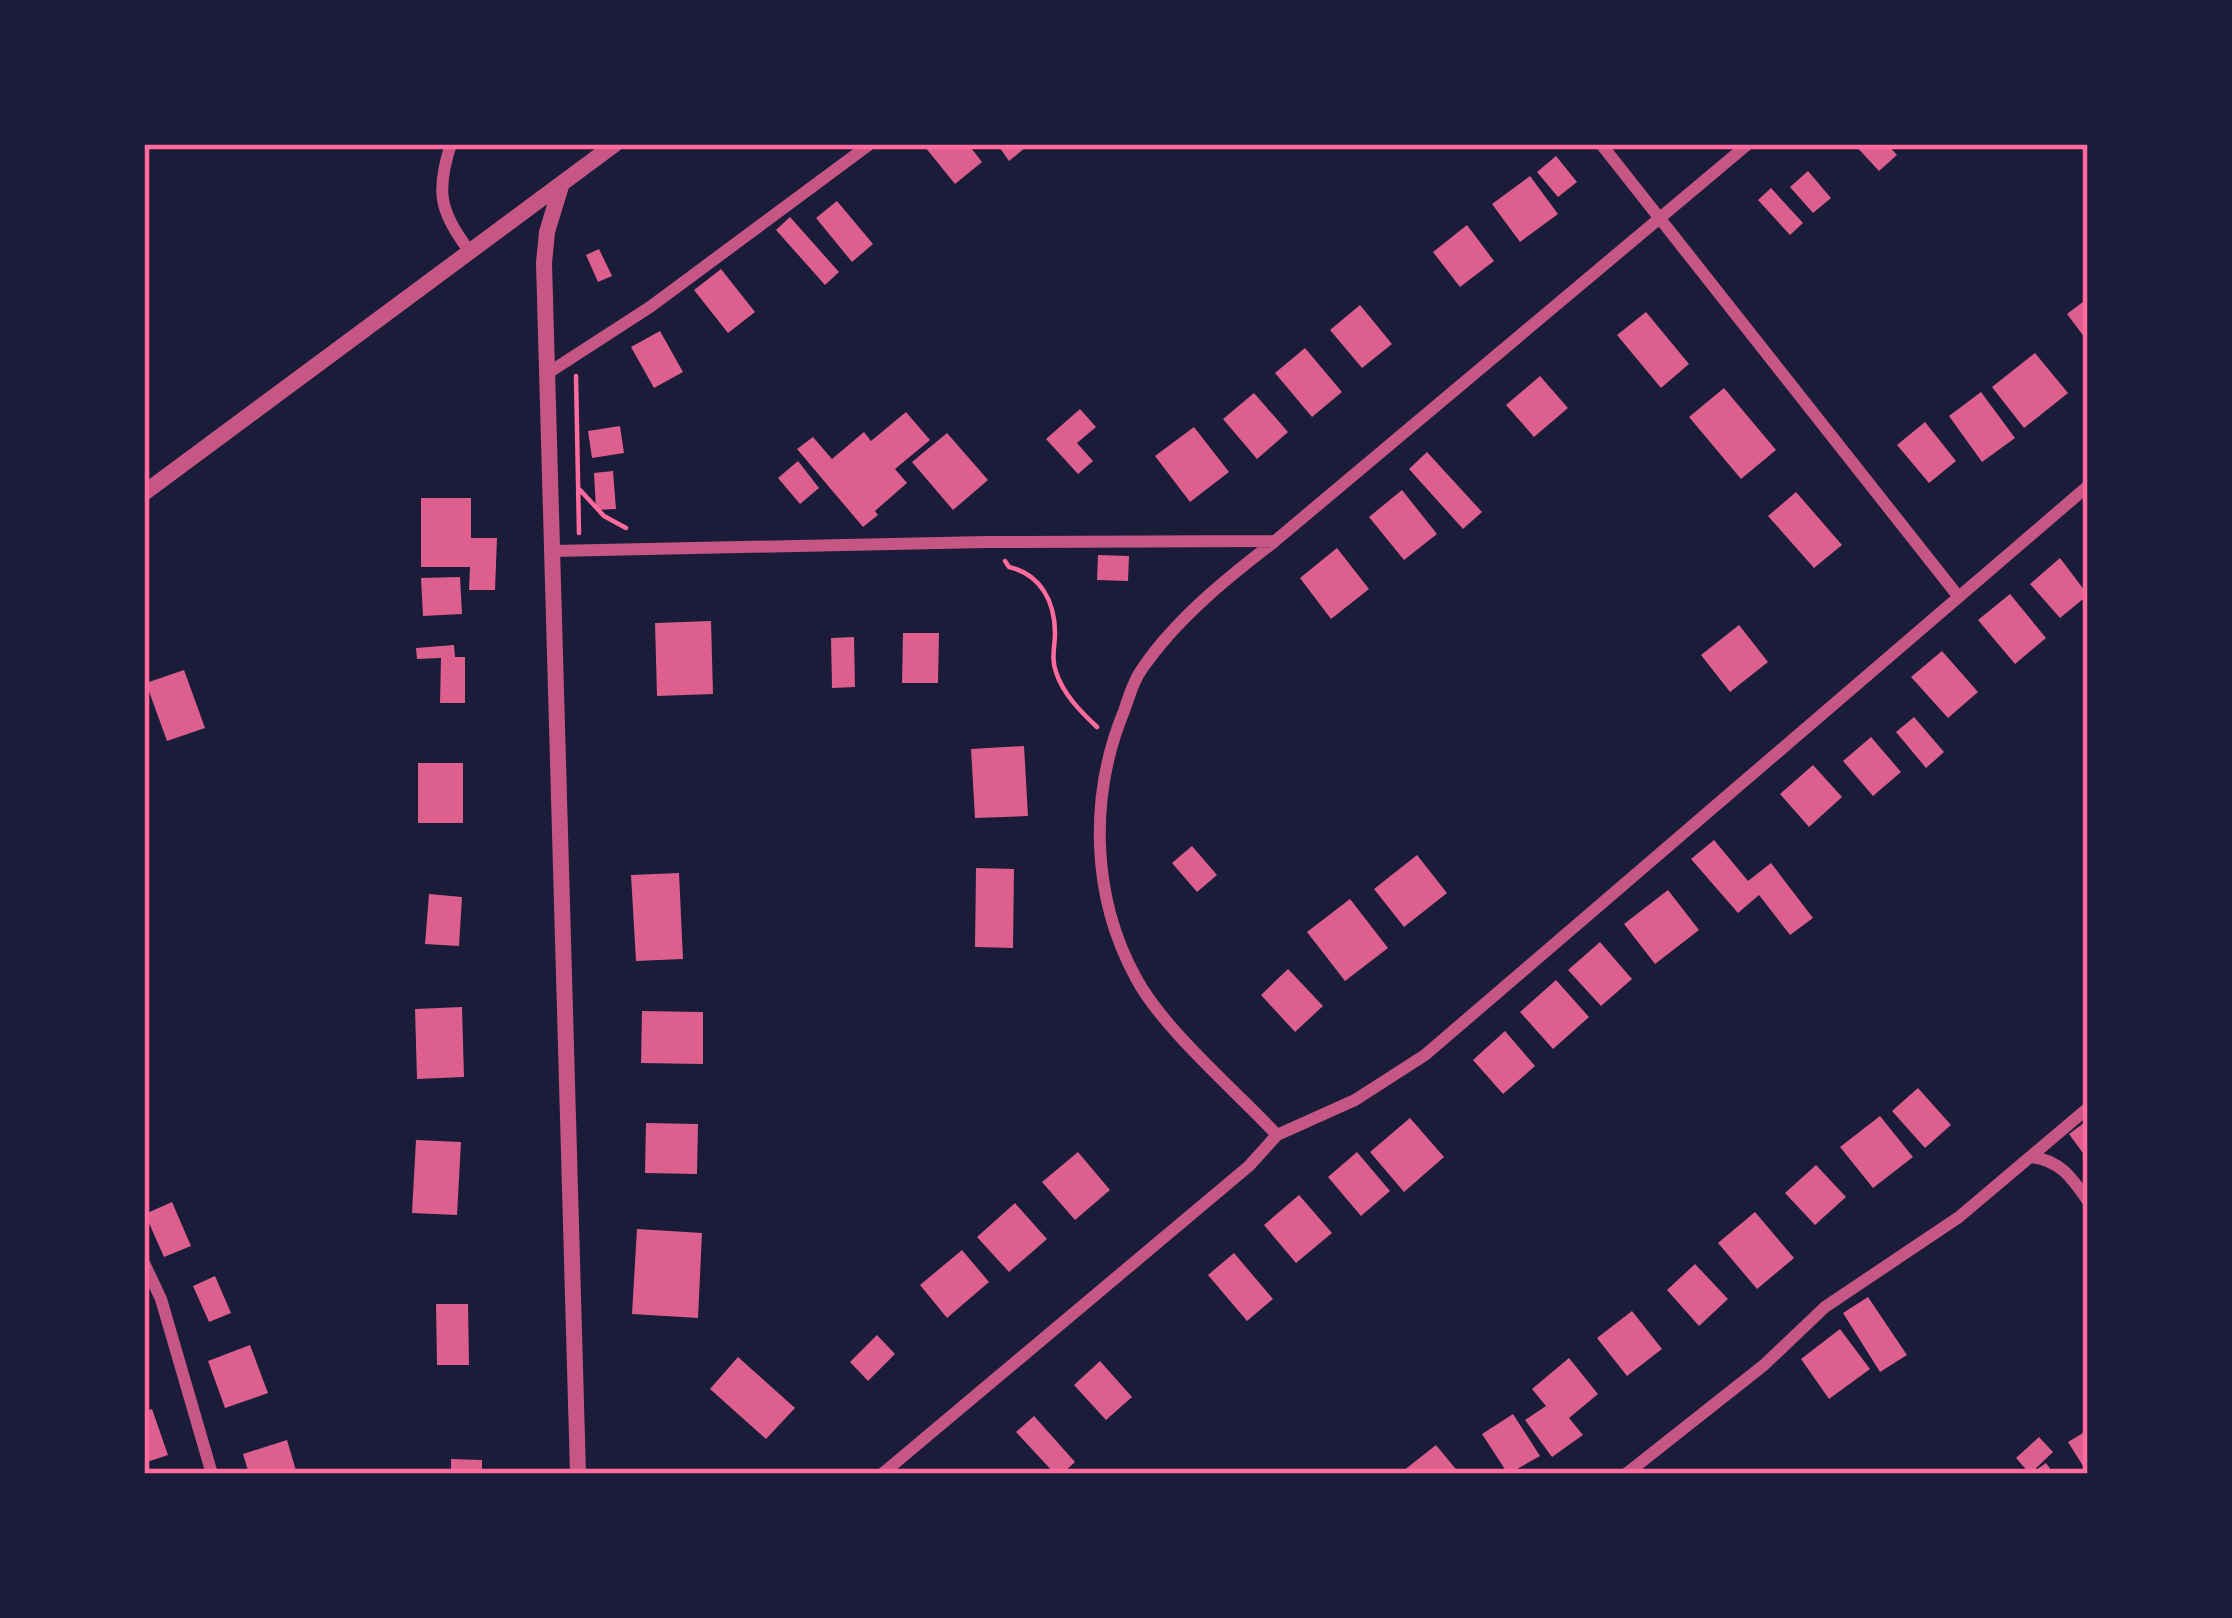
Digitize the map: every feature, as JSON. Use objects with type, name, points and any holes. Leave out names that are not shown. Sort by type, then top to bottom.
[{"type":"street","points":[[451,144],[441,176],[446,220],[468,249]]},
{"type":"street","points":[[144,493],[615,144]]},
{"type":"street","points":[[548,373],[650,307],[870,144]]},
{"type":"street","points":[[1600,144],[1958,596]]},
{"type":"street","points":[[1277,1135],[1158,1011],[1135,976],[1102,882],[1097,825],[1114,731],[1140,671],[1229,577],[1748,144]]},
{"type":"street","points":[[561,186],[547,232],[544,263],[578,1474]]},
{"type":"street","points":[[882,1474],[1249,1166],[1277,1135],[1355,1100],[1425,1055],[2088,486]]},
{"type":"street","points":[[553,551],[1275,541]]},
{"type":"street","points":[[1625,1474],[1764,1365],[1825,1307],[1959,1217],[2088,1108]]},
{"type":"street","points":[[2030,1157],[2064,1168],[2088,1201]]},
{"type":"street","points":[[144,1263],[161,1299],[212,1474]]},
{"type":"path","points":[[575,356],[580,551]]},
{"type":"path","points":[[577,487],[604,516],[631,530],[644,551]]},
{"type":"path","points":[[986,542],[1009,567],[1026,571],[1046,593],[1055,632],[1055,672],[1082,713],[1097,727],[1114,731]]},
{"type":"building","points":[[968,144],[982,162],[955,184],[925,147]]},
{"type":"building","points":[[997,144],[1030,144],[1009,161]]},
{"type":"building","points":[[1854,144],[1887,144],[1897,155],[1879,171]]},
{"type":"building","points":[[1556,156],[1577,182],[1558,197],[1537,172]]},
{"type":"building","points":[[1808,171],[1831,198],[1813,213],[1790,187]]},
{"type":"building","points":[[1530,176],[1558,214],[1520,242],[1492,204]]},
{"type":"building","points":[[1771,188],[1803,223],[1790,235],[1758,200]]},
{"type":"building","points":[[837,201],[873,244],[852,262],[816,218]]},
{"type":"building","points":[[790,217],[839,272],[825,285],[776,230]]},
{"type":"building","points":[[1467,225],[1494,261],[1460,287],[1433,252]]},
{"type":"building","points":[[599,249],[612,276],[598,282],[586,255]]},
{"type":"building","points":[[721,269],[755,312],[728,333],[694,290]]},
{"type":"building","points":[[2088,298],[2088,342],[2067,314]]},
{"type":"building","points":[[1360,305],[1392,344],[1362,368],[1330,330]]},
{"type":"building","points":[[1646,312],[1689,364],[1661,388],[1617,335]]},
{"type":"building","points":[[660,331],[683,372],[654,388],[631,347]]},
{"type":"building","points":[[1305,348],[1342,392],[1312,417],[1275,373]]},
{"type":"building","points":[[2035,353],[2068,393],[2024,428],[1992,387]]},
{"type":"building","points":[[1540,376],[1568,408],[1534,437],[1506,405]]},
{"type":"building","points":[[1724,388],[1776,450],[1741,479],[1689,417]]},
{"type":"building","points":[[1981,392],[2015,438],[1982,462],[1949,416]]},
{"type":"building","points":[[1254,393],[1288,432],[1257,459],[1223,419]]},
{"type":"building","points":[[1080,409],[1096,427],[1077,443],[1093,461],[1078,474],[1046,439]]},
{"type":"building","points":[[906,412],[930,440],[895,469],[907,483],[863,527],[797,449],[813,437],[832,459],[864,432],[871,441]]},
{"type":"building","points":[[1925,422],[1956,461],[1929,483],[1897,445]]},
{"type":"building","points":[[620,426],[624,453],[592,458],[588,431]]},
{"type":"building","points":[[1194,427],[1229,472],[1190,502],[1155,456]]},
{"type":"building","points":[[947,433],[988,480],[953,510],[912,462]]},
{"type":"building","points":[[1427,452],[1482,512],[1463,529],[1409,469]]},
{"type":"building","points":[[798,461],[819,488],[800,504],[778,478]]},
{"type":"building","points":[[613,471],[616,509],[596,510],[594,473]]},
{"type":"building","points":[[1402,490],[1437,534],[1404,560],[1369,517]]},
{"type":"building","points":[[1796,492],[1842,545],[1814,568],[1768,516]]},
{"type":"building","points":[[421,498],[471,498],[471,538],[497,538],[495,590],[469,590],[470,567],[421,567]]},
{"type":"building","points":[[1337,548],[1369,589],[1331,619],[1300,578]]},
{"type":"building","points":[[1098,555],[1129,556],[1128,581],[1097,580]]},
{"type":"building","points":[[2060,558],[2088,595],[2060,618],[2030,584]]},
{"type":"building","points":[[460,577],[462,614],[423,616],[421,578]]},
{"type":"building","points":[[2010,594],[2046,638],[2015,664],[1978,620]]},
{"type":"building","points":[[711,621],[713,694],[657,696],[655,623]]},
{"type":"building","points":[[1739,625],[1768,662],[1730,692],[1701,655]]},
{"type":"building","points":[[903,633],[939,633],[938,683],[902,683]]},
{"type":"building","points":[[854,637],[855,687],[832,688],[831,638]]},
{"type":"building","points":[[454,645],[455,657],[465,657],[465,703],[440,703],[441,658],[417,659],[416,648]]},
{"type":"building","points":[[1942,651],[1978,692],[1948,718],[1911,677]]},
{"type":"building","points":[[184,670],[205,728],[167,741],[146,683]]},
{"type":"building","points":[[1914,717],[1944,752],[1926,768],[1896,732]]},
{"type":"building","points":[[1871,737],[1901,772],[1873,796],[1843,761]]},
{"type":"building","points":[[1024,746],[1028,816],[975,818],[971,749]]},
{"type":"building","points":[[418,763],[463,763],[463,823],[418,823]]},
{"type":"building","points":[[1813,765],[1842,797],[1809,827],[1780,794]]},
{"type":"building","points":[[1714,840],[1748,881],[1771,863],[1813,918],[1790,935],[1759,895],[1738,913],[1691,859]]},
{"type":"building","points":[[1192,846],[1217,875],[1197,892],[1172,863]]},
{"type":"building","points":[[1417,855],[1447,893],[1404,927],[1374,889]]},
{"type":"building","points":[[976,868],[1014,869],[1013,948],[975,947]]},
{"type":"building","points":[[679,873],[683,959],[636,961],[631,875]]},
{"type":"building","points":[[1668,890],[1699,930],[1655,964],[1624,924]]},
{"type":"building","points":[[429,894],[462,897],[459,946],[425,944]]},
{"type":"building","points":[[1350,899],[1388,948],[1345,981],[1307,932]]},
{"type":"building","points":[[1600,942],[1632,979],[1601,1006],[1568,970]]},
{"type":"building","points":[[1288,969],[1323,1006],[1295,1032],[1261,995]]},
{"type":"building","points":[[1556,980],[1589,1017],[1553,1049],[1520,1012]]},
{"type":"building","points":[[462,1007],[464,1077],[417,1079],[415,1009]]},
{"type":"building","points":[[642,1011],[703,1012],[703,1064],[641,1063]]},
{"type":"building","points":[[1505,1031],[1535,1066],[1503,1094],[1473,1060]]},
{"type":"building","points":[[1918,1088],[1951,1125],[1925,1148],[1892,1111]]},
{"type":"building","points":[[1880,1116],[1913,1157],[1873,1188],[1840,1147]]},
{"type":"building","points":[[1410,1118],[1444,1157],[1404,1192],[1370,1152]]},
{"type":"building","points":[[2088,1120],[2088,1160],[2069,1134]]},
{"type":"building","points":[[646,1123],[698,1124],[697,1174],[645,1173]]},
{"type":"building","points":[[416,1140],[461,1142],[457,1215],[412,1213]]},
{"type":"building","points":[[1078,1152],[1110,1190],[1075,1220],[1042,1182]]},
{"type":"building","points":[[1357,1152],[1390,1191],[1361,1216],[1328,1177]]},
{"type":"building","points":[[1816,1165],[1846,1197],[1815,1225],[1785,1193]]},
{"type":"building","points":[[1299,1195],[1332,1233],[1296,1263],[1264,1225]]},
{"type":"building","points":[[172,1202],[191,1246],[164,1257],[145,1214]]},
{"type":"building","points":[[1015,1203],[1047,1239],[1009,1272],[977,1237]]},
{"type":"building","points":[[1755,1212],[1794,1258],[1757,1289],[1718,1243]]},
{"type":"building","points":[[637,1229],[702,1233],[698,1318],[632,1314]]},
{"type":"building","points":[[962,1250],[989,1282],[947,1318],[920,1285]]},
{"type":"building","points":[[1234,1253],[1273,1299],[1247,1321],[1208,1275]]},
{"type":"building","points":[[1695,1264],[1728,1299],[1699,1326],[1667,1290]]},
{"type":"building","points":[[215,1276],[231,1313],[209,1322],[193,1286]]},
{"type":"building","points":[[1868,1297],[1907,1355],[1880,1372],[1843,1313]]},
{"type":"building","points":[[436,1304],[468,1304],[469,1365],[437,1365]]},
{"type":"building","points":[[1632,1311],[1662,1349],[1627,1376],[1597,1338]]},
{"type":"building","points":[[1840,1329],[1870,1369],[1829,1399],[1801,1359]]},
{"type":"building","points":[[877,1335],[895,1354],[868,1381],[850,1362]]},
{"type":"building","points":[[250,1345],[268,1393],[225,1408],[208,1361]]},
{"type":"building","points":[[738,1357],[795,1408],[766,1439],[710,1389]]},
{"type":"building","points":[[1569,1358],[1598,1394],[1569,1418],[1583,1435],[1552,1457],[1525,1420],[1546,1406],[1532,1389]]},
{"type":"building","points":[[1100,1361],[1132,1397],[1106,1420],[1074,1385]]},
{"type":"building","points":[[152,1409],[168,1455],[144,1463],[144,1412]]},
{"type":"building","points":[[1513,1414],[1540,1456],[1508,1474],[1482,1434]]},
{"type":"building","points":[[1034,1416],[1075,1462],[1062,1474],[1055,1474],[1016,1432]]},
{"type":"building","points":[[2088,1430],[2088,1474],[2068,1442]]},
{"type":"building","points":[[2039,1437],[2053,1452],[2030,1474],[2016,1458]]},
{"type":"building","points":[[287,1440],[297,1474],[249,1474],[243,1454]]},
{"type":"building","points":[[1436,1445],[1460,1474],[1405,1474],[1403,1471]]},
{"type":"building","points":[[451,1459],[482,1460],[482,1474],[451,1474]]},
{"type":"building","points":[[2046,1463],[2054,1474],[2030,1474]]}]
